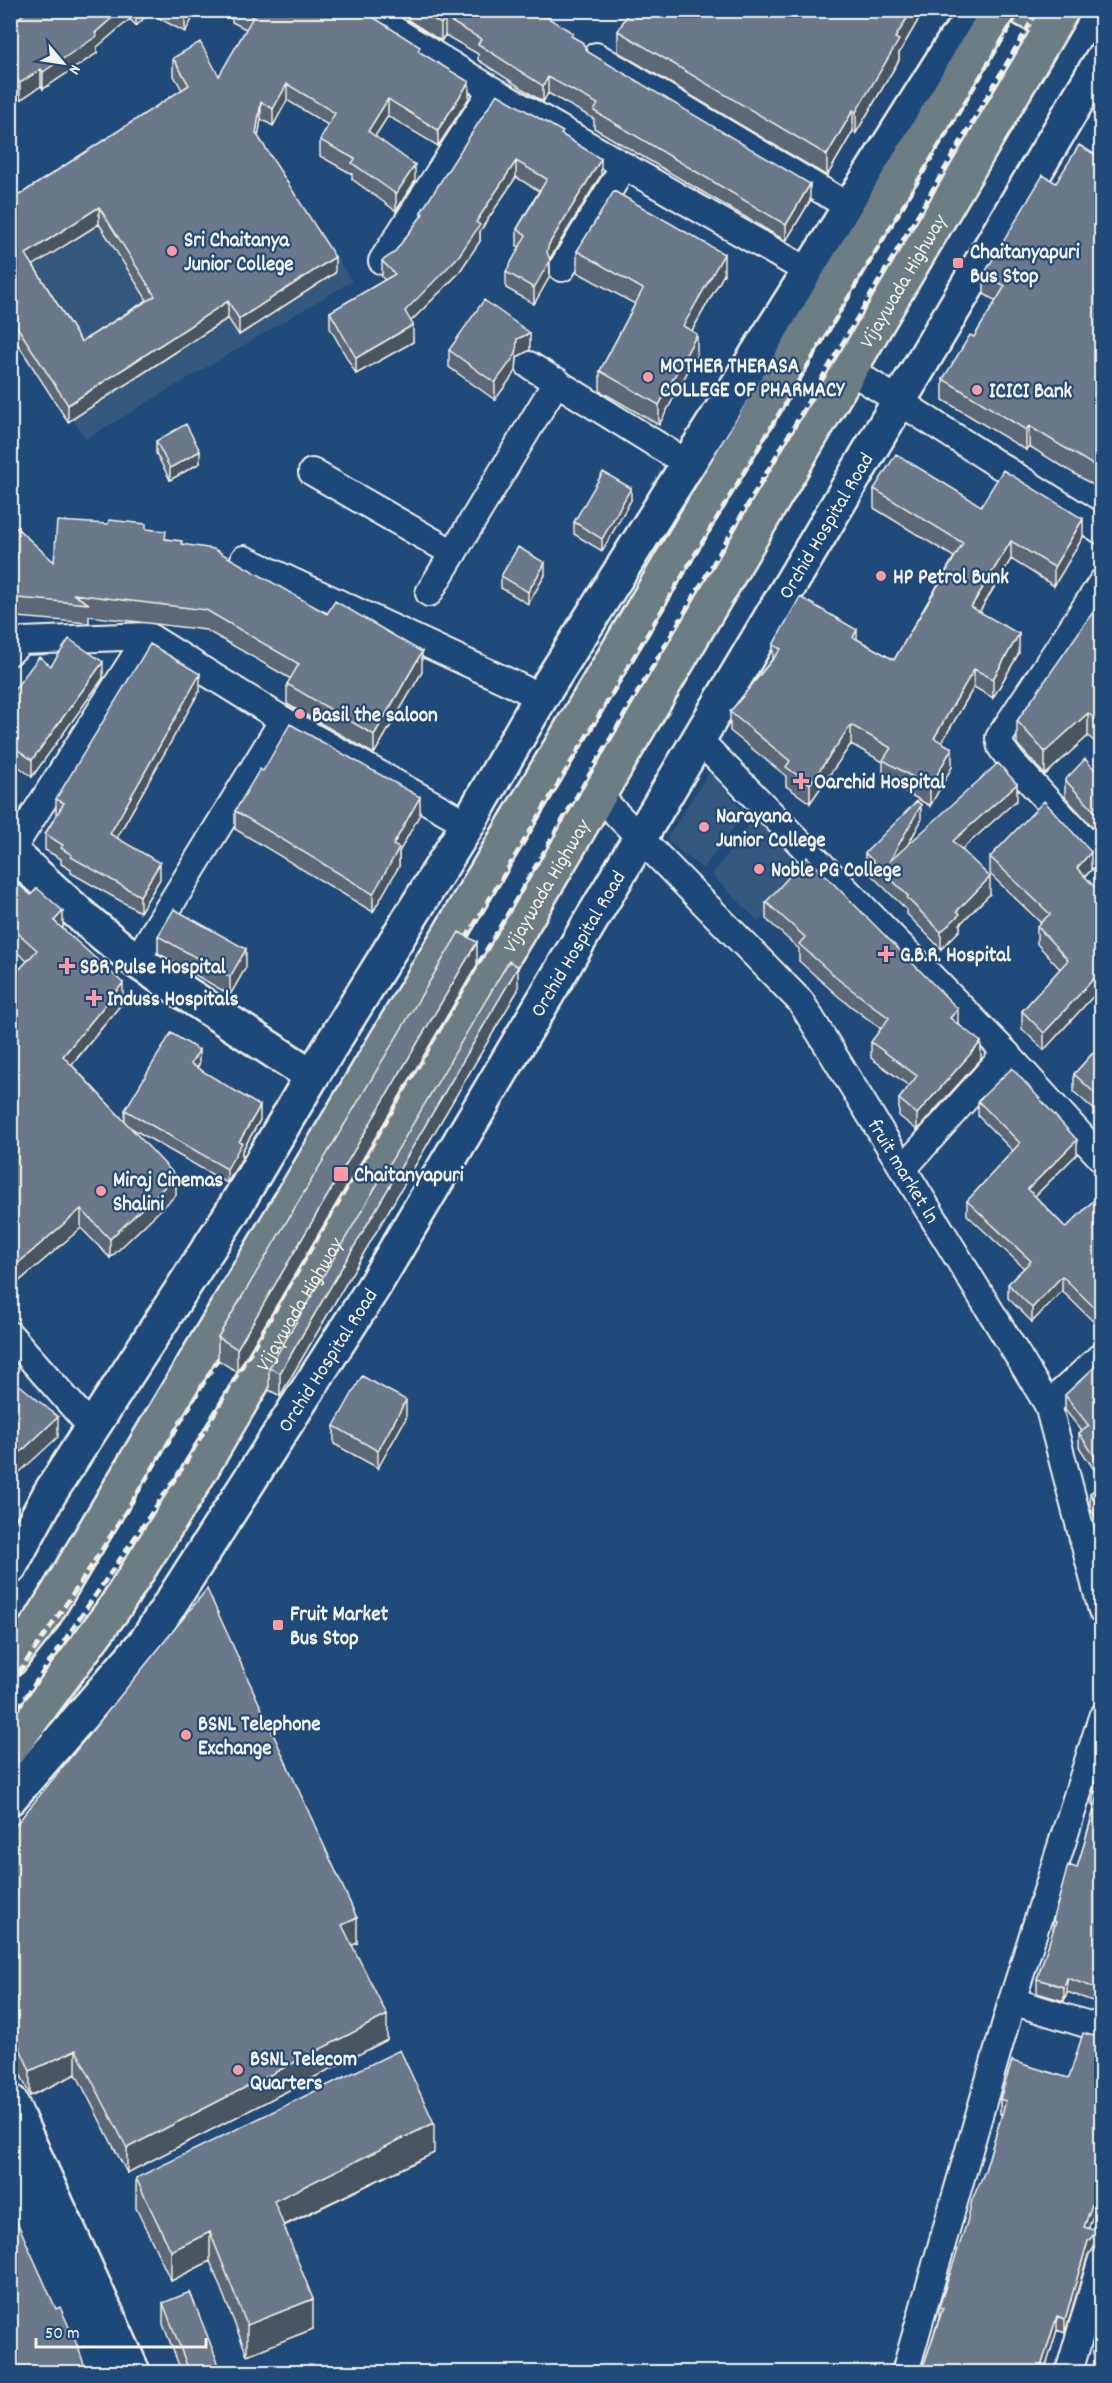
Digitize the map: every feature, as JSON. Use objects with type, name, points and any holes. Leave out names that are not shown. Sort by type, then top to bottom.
[{"type":"highway","points":[[10,1660],[47,1611],[822,279],[999,10]]},
{"type":"highway","name":"Vijaywada Highway","points":[[10,1749],[116,1607],[186,1494],[597,794],[850,370],[1047,15]]},
{"type":"street","points":[[10,22],[32,10]]},
{"type":"street","points":[[10,1567],[50,1493],[232,1212],[312,1076],[468,824],[541,697],[688,464],[822,279],[848,206],[955,40],[982,10]]},
{"type":"street","points":[[376,14],[492,90],[822,279]]},
{"type":"street","points":[[596,56],[848,206]]},
{"type":"street","name":"Orchid Hospital Road","points":[[10,1798],[147,1640],[372,1288],[638,836],[900,402],[1101,59]]},
{"type":"street","points":[[382,261],[492,90]]},
{"type":"street","points":[[562,268],[624,166]]},
{"type":"street","points":[[529,364],[688,464]]},
{"type":"street","points":[[850,370],[1101,531]]},
{"type":"street","points":[[429,593],[557,381]]},
{"type":"street","points":[[312,472],[453,553]]},
{"type":"street","points":[[244,560],[541,697]]},
{"type":"street","points":[[1101,582],[1095,610],[999,714],[1001,747],[1101,860]]},
{"type":"street","points":[[10,652],[22,641],[148,636],[283,720],[468,824]]},
{"type":"street","points":[[148,636],[11,851],[136,961],[312,1076]]},
{"type":"street","points":[[136,961],[283,720]]},
{"type":"street","points":[[697,738],[1006,1053],[1101,1158]]},
{"type":"street","name":"fruit market ln","points":[[597,794],[801,1002],[1048,1405],[1101,1607]]},
{"type":"street","points":[[903,1169],[1006,1053]]},
{"type":"street","points":[[10,1335],[92,1428]]},
{"type":"street","points":[[1048,1405],[1101,1355]]},
{"type":"street","points":[[905,2373],[1012,2001],[1101,1717]]},
{"type":"street","points":[[1012,2001],[1101,2029]]},
{"type":"street","points":[[10,2101],[133,2373]]},
{"type":"street","points":[[10,2174],[101,2373]]},
{"type":"street","points":[[1069,2373],[1101,2259]]},
{"type":"shaded area","name":"Sri Chaitanya Junior College","points":[[226,87],[352,281],[86,439],[11,326],[11,221]]},
{"type":"shaded area","name":"Narayana Junior College","points":[[710,770],[744,813],[703,869],[666,840]]},
{"type":"shaded area","name":"Noble PG College","points":[[756,814],[806,864],[759,922],[712,875]]},
{"type":"building","points":[[31,10],[121,10],[95,33],[97,36],[43,72],[41,69],[20,83],[10,69],[10,23]]},
{"type":"building","points":[[175,10],[188,10],[185,16]]},
{"type":"building","name":"Sri Chaitanya Junior College","points":[[242,10],[337,10],[344,14],[346,10],[362,10],[420,47],[418,51],[469,82],[438,130],[388,99],[368,131],[415,165],[396,194],[352,163],[355,159],[320,140],[335,113],[287,84],[273,109],[261,102],[256,133],[335,257],[239,319],[228,301],[68,405],[10,316],[10,201],[189,85],[173,58],[200,42],[219,76],[253,17]],"holes":[[[99,207],[155,296],[81,342],[26,254]]]},
{"type":"building","points":[[418,10],[535,10],[573,33],[571,36],[582,42],[588,52],[810,184],[786,225],[594,111],[598,104],[548,77],[543,86],[478,44],[481,39],[445,18],[441,24]]},
{"type":"building","points":[[630,10],[912,10],[895,38],[899,40],[856,112],[853,110],[827,155],[618,31]]},
{"type":"building","points":[[497,94],[563,132],[561,134],[601,159],[549,244],[547,252],[550,260],[534,288],[506,272],[526,235],[517,229],[547,179],[516,161],[476,222],[480,225],[458,257],[405,311],[413,325],[356,358],[330,312],[395,274],[382,261],[394,253],[423,214],[421,212]]},
{"type":"building","points":[[1079,145],[1101,158],[1101,470],[1029,426],[1026,430],[943,379],[970,335],[974,337],[1005,286],[984,274],[1043,175],[1056,183]]},
{"type":"building","points":[[614,191],[724,254],[683,326],[697,334],[659,405],[600,371],[643,289],[577,251]]},
{"type":"building","points":[[484,300],[530,333],[517,339],[516,354],[495,383],[449,350]]},
{"type":"building","points":[[186,424],[200,451],[170,468],[156,441]]},
{"type":"building","points":[[896,454],[981,506],[1003,470],[1083,519],[1054,567],[1011,541],[971,607],[1019,634],[993,679],[974,669],[934,738],[952,748],[930,787],[883,760],[891,748],[851,725],[810,784],[786,767],[790,761],[730,712],[781,649],[773,645],[800,597],[857,630],[853,637],[894,660],[963,543],[874,489]]},
{"type":"building","points":[[603,472],[631,488],[602,539],[574,522]]},
{"type":"building","points":[[109,520],[146,524],[146,529],[166,531],[165,539],[214,549],[327,614],[335,601],[422,652],[374,735],[287,684],[299,664],[206,610],[73,594],[89,604],[17,598],[12,599],[14,600],[10,603],[10,522],[54,562],[57,521],[108,524]]},
{"type":"building","points":[[518,547],[545,563],[528,592],[501,576]]},
{"type":"building","points":[[1095,609],[1101,616],[1101,716],[1097,721],[1088,713],[1045,752],[1017,721]]},
{"type":"building","points":[[69,639],[103,662],[32,760],[10,744],[10,695],[39,657],[51,666]]},
{"type":"building","points":[[150,644],[200,674],[110,834],[160,863],[140,896],[71,857],[72,855],[61,848],[63,845],[45,834],[64,803],[56,799]]},
{"type":"building","points":[[290,724],[420,797],[393,845],[399,848],[373,894],[235,811],[260,769],[263,771]]},
{"type":"building","points":[[1085,759],[1095,770],[1101,764],[1101,818],[1065,780]]},
{"type":"building","points":[[998,763],[1017,784],[953,841],[990,877],[957,911],[960,914],[941,932],[865,853],[917,801],[921,805],[889,862]]},
{"type":"building","points":[[1044,801],[1091,852],[1077,868],[1101,894],[1101,980],[1097,975],[1044,1033],[1022,1011],[1068,960],[1037,926],[1050,914],[990,857]]},
{"type":"building","points":[[807,857],[958,1009],[950,1018],[981,1042],[917,1114],[899,1099],[917,1076],[871,1042],[889,1018],[839,980],[799,944],[805,937],[766,902]]},
{"type":"building","points":[[10,877],[31,895],[37,888],[63,911],[54,921],[123,983],[63,1056],[176,1176],[110,1239],[81,1209],[10,1270],[10,980],[37,950],[10,926]]},
{"type":"building","points":[[174,909],[246,949],[230,977],[158,936]]},
{"type":"building","points":[[459,932],[477,942],[237,1349],[218,1337]]},
{"type":"building","points":[[509,961],[518,967],[280,1373],[269,1368]]},
{"type":"building","points":[[171,1033],[199,1050],[191,1064],[260,1106],[239,1142],[242,1143],[227,1169],[125,1110]]},
{"type":"building","points":[[1101,1044],[1101,1099],[1074,1074]]},
{"type":"building","points":[[1012,1068],[1077,1140],[1028,1189],[1066,1228],[1101,1193],[1101,1314],[1062,1276],[1032,1308],[1008,1284],[1031,1261],[967,1201],[1020,1143],[978,1101]]},
{"type":"building","points":[[1101,1361],[1101,1466],[1079,1433],[1089,1426],[1065,1395]]},
{"type":"building","points":[[362,1376],[406,1400],[378,1451],[334,1426]]},
{"type":"building","points":[[10,1377],[58,1417],[10,1462]]},
{"type":"building","points":[[1101,1486],[1101,1511],[1090,1493]]},
{"type":"building","points":[[10,1496],[15,1500],[10,1507]]},
{"type":"building","name":"BSNL Telephone Exchange","points":[[207,1589],[357,1918],[342,1925],[387,2015],[127,2148],[76,2050],[30,2071],[10,2025],[10,1832]]},
{"type":"building","points":[[1101,1760],[1101,1990],[1067,1978],[1064,1987],[1037,1979],[1056,1922],[1053,1921],[1068,1865],[1077,1868],[1099,1793],[1092,1791]]},
{"type":"building","points":[[1083,2033],[1101,2038],[1101,2179],[1084,2227],[1097,2231],[1088,2241],[1065,2319],[1057,2316],[1039,2373],[921,2373],[943,2308],[939,2307],[972,2200],[985,2171],[1006,2101],[1000,2099],[1012,2061],[1069,2078]]},
{"type":"building","points":[[400,2050],[434,2123],[274,2201],[313,2299],[247,2325],[210,2232],[171,2251],[136,2178]]},
{"type":"building","points":[[10,2206],[56,2309],[60,2307],[87,2373],[10,2373]]},
{"type":"building","points":[[190,2292],[222,2373],[190,2373],[163,2303]]},
{"type":"building","points":[[1101,2300],[1101,2342],[1093,2340]]},
{"type":"railway","points":[[459,950],[1020,10]]},
{"type":"railway","points":[[10,1720],[183,1467],[1038,10]]},
{"type":"railway","points":[[10,1684],[68,1602],[122,1518],[226,1345]]},
{"type":"place","name":"Sri Chaitanya Junior College","points":[[172,251]]},
{"type":"place","name":"Chaitanyapuri Bus Stop","points":[[958,263]]},
{"type":"place","name":"MOTHER THERASA COLLEGE OF PHARMACY","points":[[648,377]]},
{"type":"place","name":"ICICI Bank","points":[[977,390]]},
{"type":"place","name":"HP Petrol Bunk","points":[[881,576]]},
{"type":"place","name":"Basil the saloon","points":[[300,714]]},
{"type":"place","name":"Oarchid Hospital","points":[[801,781]]},
{"type":"place","name":"Narayana Junior College","points":[[704,827]]},
{"type":"place","name":"Noble PG College","points":[[759,869]]},
{"type":"place","name":"G.B.R. Hospital","points":[[886,954]]},
{"type":"place","name":"SBR Pulse Hospital","points":[[67,966]]},
{"type":"place","name":"Induss Hospitals","points":[[94,998]]},
{"type":"place","name":"Chaitanyapuri","points":[[341,1174]]},
{"type":"place","name":"Miraj Cinemas Shalini","points":[[101,1191]]},
{"type":"place","name":"Fruit Market Bus Stop","points":[[278,1625]]},
{"type":"place","name":"BSNL Telephone Exchange","points":[[186,1735]]},
{"type":"place","name":"BSNL Telecom Quarters","points":[[238,2070]]}]
